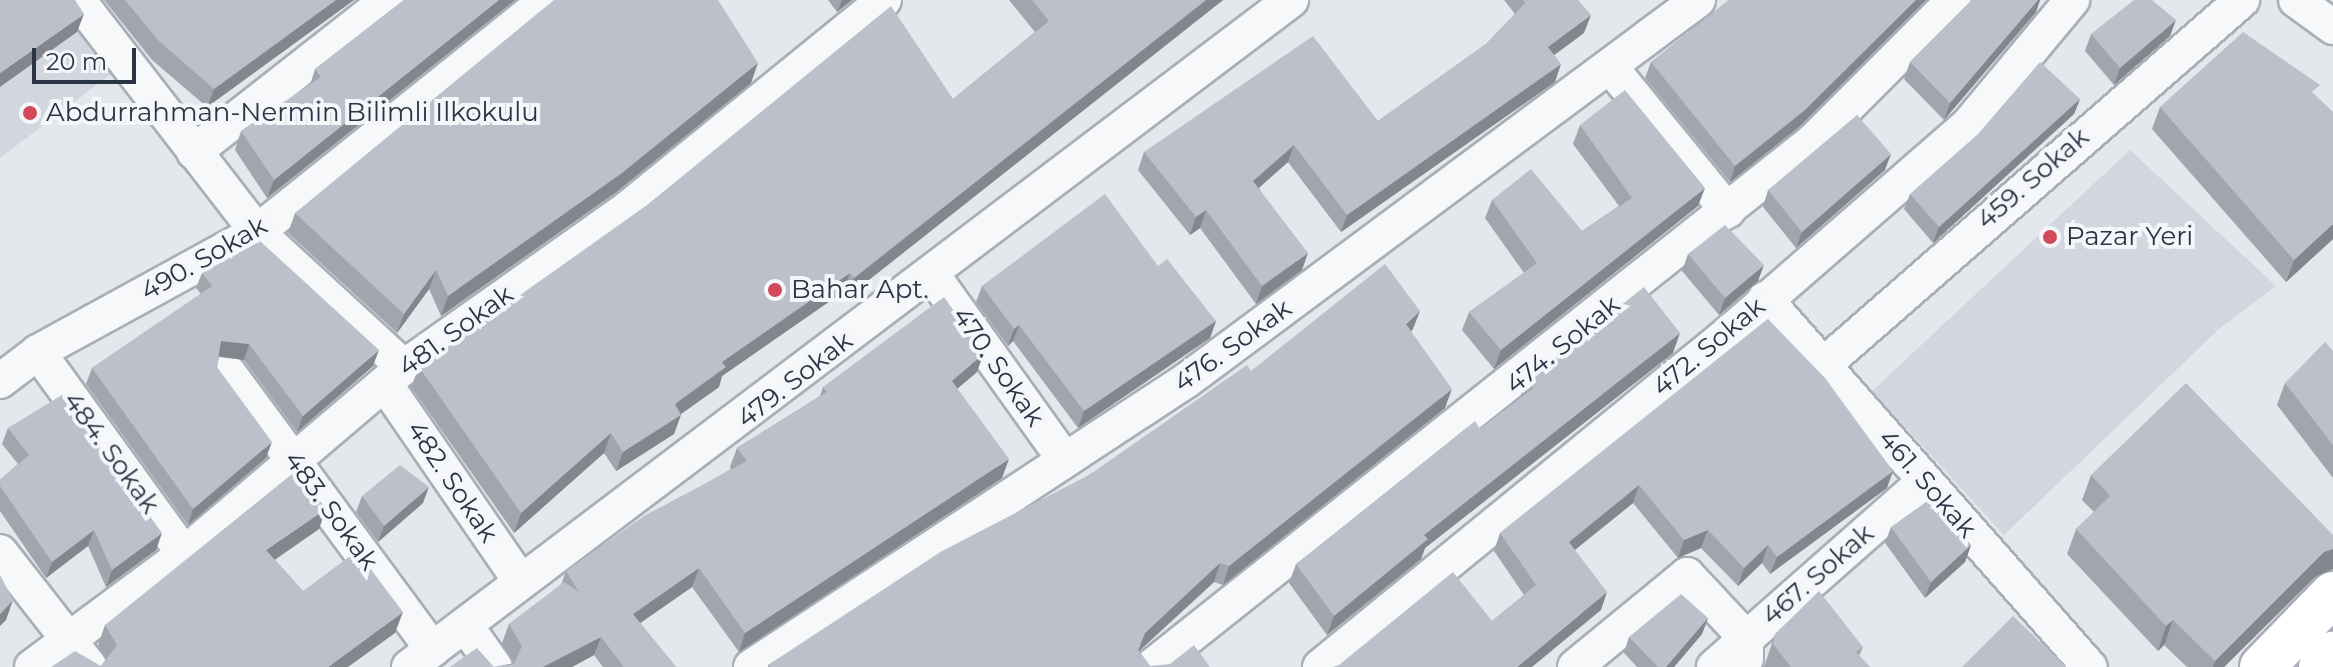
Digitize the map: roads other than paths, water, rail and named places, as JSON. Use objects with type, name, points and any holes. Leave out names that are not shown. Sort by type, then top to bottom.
[{"type":"main road","points":[[2262,667],[2333,594]]},
{"type":"main road","points":[[2321,667],[2333,654]]},
{"type":"street","name":"482. Sokak","points":[[78,0],[257,232],[395,376],[519,579]]},
{"type":"street","points":[[194,152],[388,0]]},
{"type":"street","name":"490. Sokak","points":[[0,381],[38,352],[257,232],[547,0]]},
{"type":"street","name":"481. Sokak","points":[[32,667],[80,654],[184,554],[395,376],[627,209],[884,0]]},
{"type":"street","name":"479. Sokak","points":[[421,659],[466,626],[519,579],[728,431],[1291,0]]},
{"type":"street","name":"476. Sokak","points":[[751,667],[1187,380],[1612,69],[1698,0]]},
{"type":"street","name":"474. Sokak","points":[[1151,667],[1813,141],[1954,0]]},
{"type":"street","name":"472. Sokak","points":[[1320,667],[1765,299],[1968,125],[2072,0]]},
{"type":"street","name":"459. Sokak","points":[[1827,362],[2242,0]]},
{"type":"street","points":[[1612,69],[1728,211]]},
{"type":"street","name":"470. Sokak","points":[[931,273],[1065,460]]},
{"type":"street","name":"461. Sokak","points":[[1765,299],[1827,362],[1923,483],[2090,667]]},
{"type":"street","name":"484. Sokak","points":[[38,352],[184,554]]},
{"type":"street","name":"483. Sokak","points":[[228,372],[294,460],[421,659]]},
{"type":"street","name":"467. Sokak","points":[[1714,667],[1746,652],[1923,483]]},
{"type":"street","points":[[0,552],[80,654]]},
{"type":"street","points":[[1575,667],[1687,575],[1746,652]]},
{"type":"street","points":[[466,626],[495,667]]},
{"type":"place","name":"Abdurrahman-Nermin Bilimli Ilkokulu","points":[[30,113]]},
{"type":"place","name":"Pazar Yeri","points":[[2050,237]]},
{"type":"place","name":"Bahar Apt.","points":[[775,290]]}]
